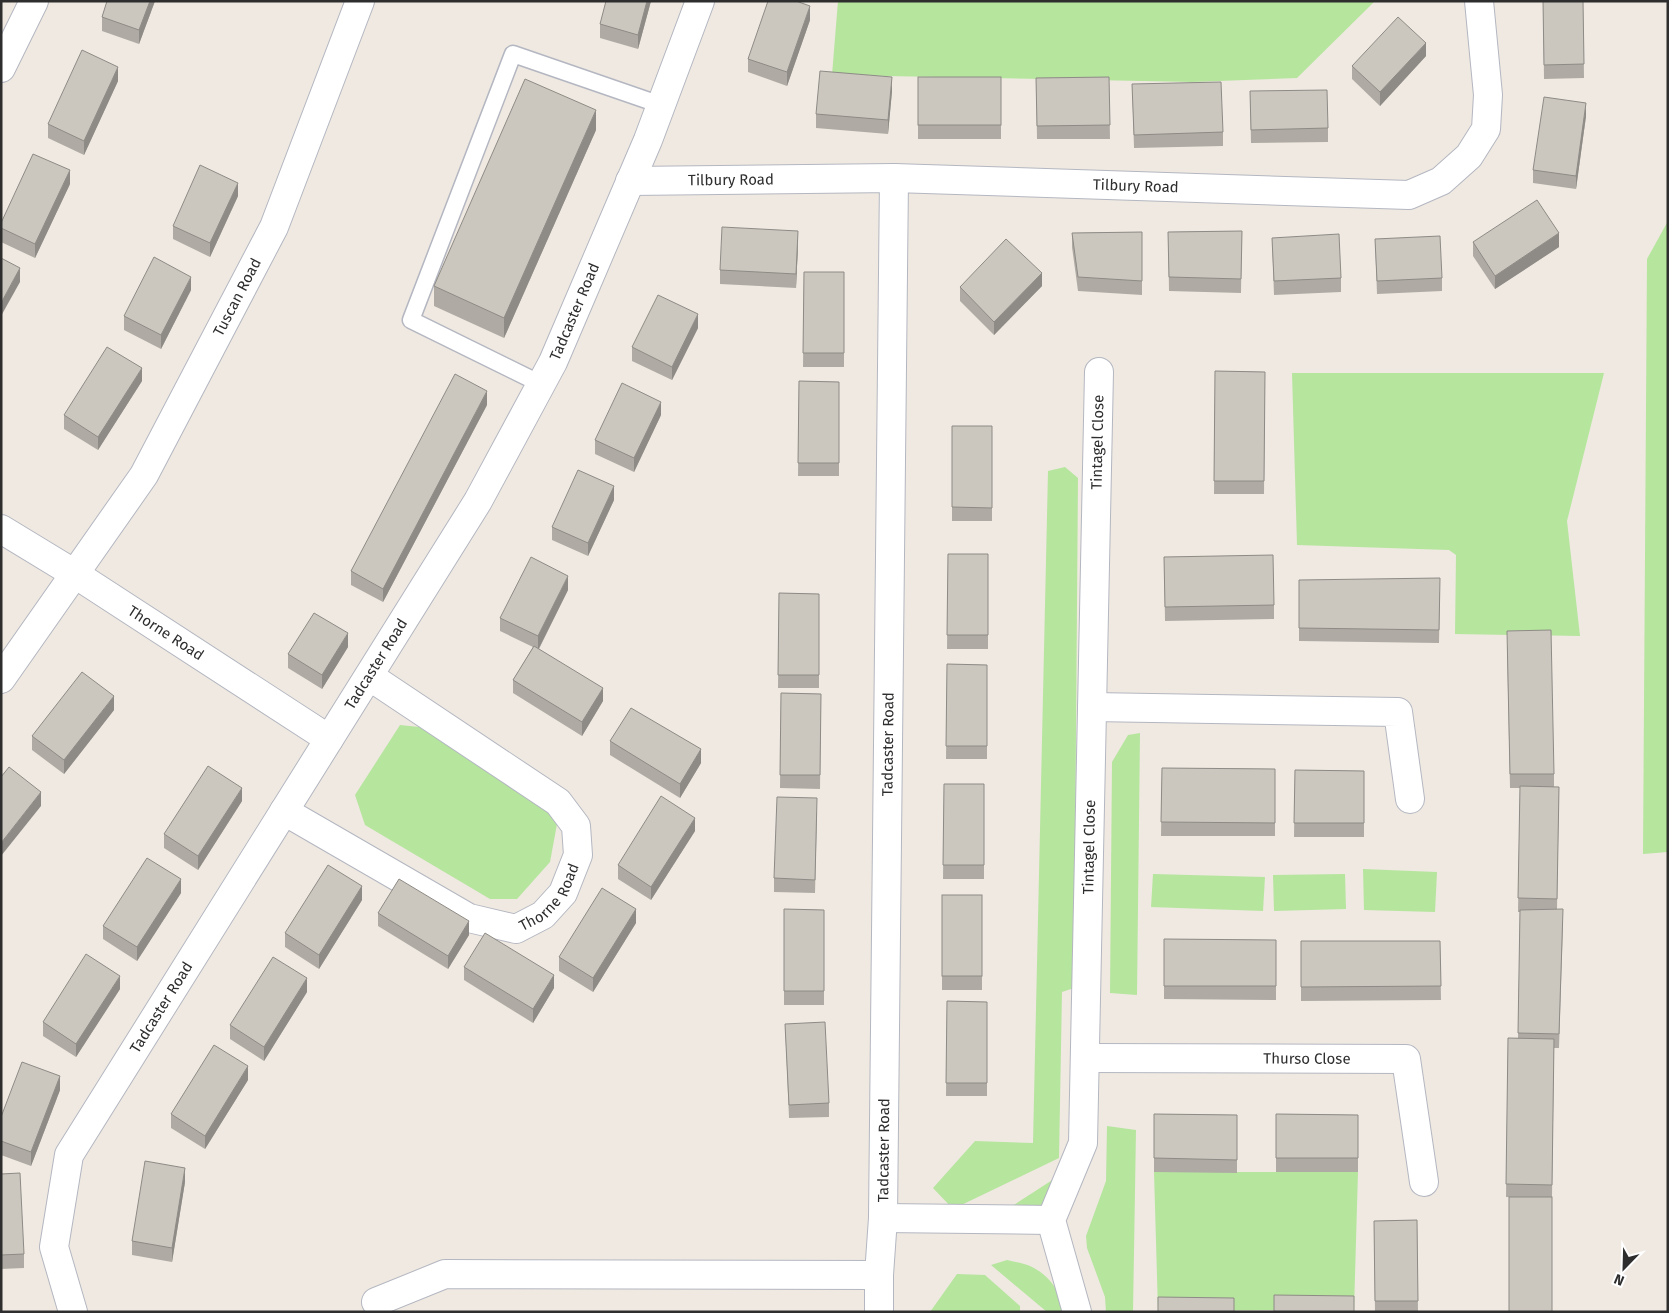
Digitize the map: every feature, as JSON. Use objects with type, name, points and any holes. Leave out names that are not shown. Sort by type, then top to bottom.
[{"type":"street","points":[[1,68],[34,1]]},
{"type":"street","name":"Tuscan Road","points":[[1,679],[144,475],[274,227],[360,1]]},
{"type":"street","name":"Tadcaster Road","points":[[73,1312],[54,1247],[69,1155],[478,502],[553,362],[661,105],[700,1]]},
{"type":"street","name":"Tilbury Road","points":[[630,181],[894,178],[1409,195],[1441,181],[1469,156],[1486,129],[1488,95],[1479,1]]},
{"type":"street","name":"Tadcaster Road","points":[[878,1312],[883,1218],[894,178]]},
{"type":"street","name":"Tintagel Close","points":[[1051,1220],[1083,1143],[1099,372]]},
{"type":"street","name":"Thorne Road","points":[[1,529],[75,574],[329,739]]},
{"type":"street","name":"Thorne Road","points":[[284,811],[470,918],[516,929],[543,915],[564,893],[578,855],[576,826],[558,802],[369,676]]},
{"type":"street","points":[[1092,707],[1398,712],[1410,799]]},
{"type":"street","name":"Thurso Close","points":[[1085,1058],[1406,1059],[1424,1182]]},
{"type":"street","points":[[883,1218],[1051,1220],[1077,1312]]},
{"type":"street","points":[[376,1302],[445,1274],[879,1275]]},
{"type":"lane","points":[[541,384],[411,320],[513,54],[661,105]]},
{"type":"green space","points":[[838,1],[1375,1],[1297,78],[1192,82],[832,75]]},
{"type":"green space","points":[[1668,221],[1668,852],[1643,854],[1647,259]]},
{"type":"green space","points":[[1292,373],[1604,373],[1567,521],[1580,636],[1455,634],[1456,555],[1449,550],[1297,545]]},
{"type":"green space","points":[[1065,467],[1078,478],[1074,988],[1062,992],[1059,1158],[953,1209],[933,1188],[975,1141],[1033,1143],[1048,471]]},
{"type":"green space","points":[[400,725],[429,728],[542,804],[557,824],[550,862],[517,899],[490,899],[365,825],[355,795]]},
{"type":"green space","points":[[1140,733],[1137,995],[1110,993],[1112,762],[1128,735]]},
{"type":"green space","points":[[1363,869],[1437,872],[1435,912],[1364,910]]},
{"type":"green space","points":[[1153,874],[1265,877],[1263,911],[1151,907]]},
{"type":"green space","points":[[1345,874],[1346,909],[1274,911],[1273,875]]},
{"type":"green space","points":[[1107,1126],[1136,1130],[1133,1312],[1106,1312],[1105,1297],[1087,1248],[1086,1236],[1106,1181]]},
{"type":"green space","points":[[1074,1166],[1058,1202],[992,1219]]},
{"type":"green space","points":[[1154,1172],[1358,1172],[1354,1310],[1158,1311]]},
{"type":"green space","points":[[1007,1260],[1030,1266],[1043,1274],[1057,1291],[1063,1312],[1047,1312],[991,1265]]},
{"type":"green space","points":[[957,1274],[985,1275],[1020,1306],[1020,1312],[930,1312]]},
{"type":"building","points":[[107,1],[150,1],[139,30],[102,17]]},
{"type":"building","points":[[606,1],[647,1],[638,35],[600,24]]},
{"type":"building","points":[[768,1],[796,1],[810,6],[787,72],[748,59]]},
{"type":"building","points":[[1543,1],[1583,1],[1584,64],[1544,65]]},
{"type":"building","points":[[1398,17],[1426,43],[1380,92],[1352,66]]},
{"type":"building","points":[[82,50],[118,67],[84,141],[48,124]]},
{"type":"building","points":[[820,71],[892,77],[888,120],[816,114]]},
{"type":"building","points":[[918,77],[1001,77],[1001,125],[918,125]]},
{"type":"building","points":[[1109,77],[1110,125],[1037,126],[1036,78]]},
{"type":"building","points":[[525,79],[596,110],[504,318],[434,286]]},
{"type":"building","points":[[1221,82],[1223,132],[1134,135],[1132,84]]},
{"type":"building","points":[[1327,90],[1328,128],[1251,130],[1250,91]]},
{"type":"building","points":[[1544,97],[1586,103],[1576,176],[1533,170]]},
{"type":"building","points":[[33,154],[70,170],[35,244],[1,228],[1,223]]},
{"type":"building","points":[[200,165],[238,183],[210,243],[173,226]]},
{"type":"building","points":[[1537,200],[1559,233],[1495,276],[1473,242]]},
{"type":"building","points":[[722,227],[798,231],[796,274],[720,270]]},
{"type":"building","points":[[1242,231],[1241,279],[1169,277],[1168,232]]},
{"type":"building","points":[[1142,232],[1142,281],[1078,277],[1072,233]]},
{"type":"building","points":[[1339,234],[1341,278],[1274,281],[1272,238]]},
{"type":"building","points":[[1440,236],[1442,278],[1377,281],[1375,239]]},
{"type":"building","points":[[1006,239],[1042,273],[994,322],[960,287]]},
{"type":"building","points":[[154,257],[191,277],[161,335],[124,316]]},
{"type":"building","points":[[1,258],[20,268],[1,303]]},
{"type":"building","points":[[804,272],[844,272],[844,353],[803,353]]},
{"type":"building","points":[[658,295],[698,314],[672,367],[632,347]]},
{"type":"building","points":[[107,347],[142,368],[98,437],[64,415]]},
{"type":"building","points":[[1215,371],[1265,372],[1264,481],[1214,481]]},
{"type":"building","points":[[455,374],[487,391],[383,589],[351,571]]},
{"type":"building","points":[[799,381],[839,382],[839,463],[798,463]]},
{"type":"building","points":[[622,383],[661,402],[634,458],[595,440]]},
{"type":"building","points":[[952,426],[992,426],[992,508],[952,507]]},
{"type":"building","points":[[578,470],[614,486],[588,543],[552,527]]},
{"type":"building","points":[[948,554],[988,554],[988,635],[947,635]]},
{"type":"building","points":[[1273,555],[1274,605],[1165,607],[1164,557]]},
{"type":"building","points":[[531,557],[568,576],[538,636],[500,618]]},
{"type":"building","points":[[1440,578],[1439,630],[1299,628],[1299,580]]},
{"type":"building","points":[[779,593],[819,594],[819,675],[778,675]]},
{"type":"building","points":[[314,613],[348,633],[322,675],[288,654]]},
{"type":"building","points":[[1551,630],[1554,774],[1510,774],[1507,631]]},
{"type":"building","points":[[534,646],[603,688],[582,722],[513,680]]},
{"type":"building","points":[[947,664],[987,665],[987,746],[946,746]]},
{"type":"building","points":[[82,672],[114,696],[64,760],[32,736]]},
{"type":"building","points":[[781,693],[821,694],[820,775],[780,775]]},
{"type":"building","points":[[631,708],[701,749],[680,784],[610,741]]},
{"type":"building","points":[[208,766],[242,788],[198,856],[164,834]]},
{"type":"building","points":[[9,767],[41,792],[1,843],[1,777]]},
{"type":"building","points":[[1162,768],[1275,769],[1275,823],[1161,822]]},
{"type":"building","points":[[1295,770],[1364,771],[1364,823],[1294,823]]},
{"type":"building","points":[[944,784],[984,784],[984,865],[943,865]]},
{"type":"building","points":[[1520,786],[1559,787],[1557,899],[1518,898]]},
{"type":"building","points":[[661,796],[695,818],[651,887],[618,865]]},
{"type":"building","points":[[777,797],[817,798],[815,880],[774,878]]},
{"type":"building","points":[[147,858],[181,879],[137,947],[103,926]]},
{"type":"building","points":[[328,865],[362,886],[319,955],[285,933]]},
{"type":"building","points":[[399,879],[469,921],[448,956],[378,913]]},
{"type":"building","points":[[602,888],[636,909],[593,978],[559,957]]},
{"type":"building","points":[[942,895],[982,895],[982,976],[942,976]]},
{"type":"building","points":[[784,909],[824,910],[824,991],[784,991]]},
{"type":"building","points":[[1563,909],[1559,1034],[1518,1033],[1520,910]]},
{"type":"building","points":[[485,933],[554,975],[533,1009],[464,967]]},
{"type":"building","points":[[1164,939],[1276,940],[1276,986],[1164,986]]},
{"type":"building","points":[[1301,941],[1440,941],[1441,986],[1301,987]]},
{"type":"building","points":[[86,954],[120,976],[76,1044],[43,1022]]},
{"type":"building","points":[[273,957],[307,978],[264,1047],[230,1025]]},
{"type":"building","points":[[947,1001],[987,1002],[987,1083],[946,1083]]},
{"type":"building","points":[[825,1022],[829,1103],[789,1105],[785,1024]]},
{"type":"building","points":[[1508,1038],[1554,1039],[1552,1185],[1506,1184]]},
{"type":"building","points":[[214,1045],[248,1066],[205,1136],[171,1114]]},
{"type":"building","points":[[22,1062],[60,1076],[31,1152],[1,1141],[1,1117]]},
{"type":"building","points":[[1154,1114],[1237,1115],[1237,1160],[1154,1158]]},
{"type":"building","points":[[1276,1114],[1358,1115],[1358,1158],[1276,1158]]},
{"type":"building","points":[[145,1161],[185,1168],[172,1248],[132,1241]]},
{"type":"building","points":[[20,1173],[24,1254],[1,1255],[1,1174]]},
{"type":"building","points":[[1509,1197],[1552,1197],[1552,1312],[1509,1312]]},
{"type":"building","points":[[1417,1220],[1418,1301],[1375,1301],[1374,1221]]},
{"type":"building","points":[[1274,1295],[1354,1296],[1354,1312],[1274,1312]]},
{"type":"building","points":[[1158,1297],[1234,1298],[1234,1312],[1158,1312]]}]
